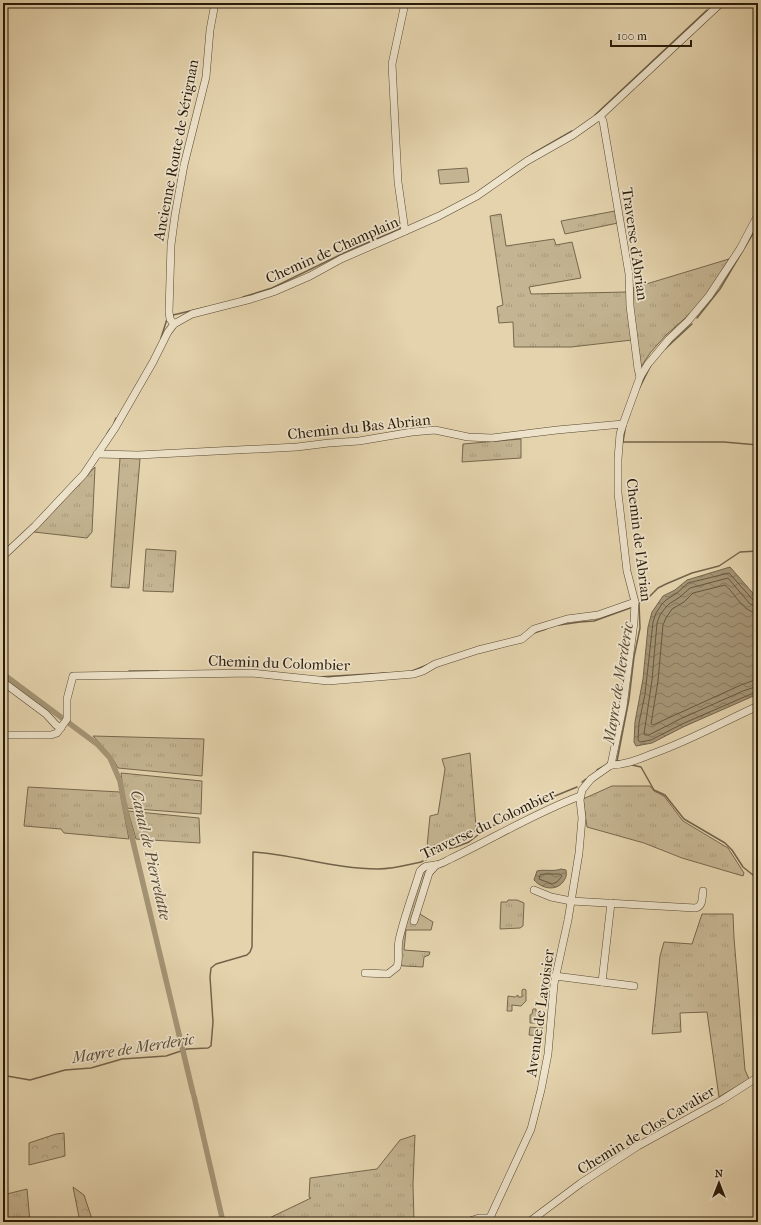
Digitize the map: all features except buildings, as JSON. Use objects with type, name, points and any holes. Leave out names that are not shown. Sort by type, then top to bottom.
[{"type":"street","name":"Ancienne Route de Sérignan","points":[[174,324],[170,319],[169,312],[171,245],[184,165],[206,77],[210,30],[215,3]]},
{"type":"street","points":[[405,3],[392,64],[398,182],[405,231]]},
{"type":"street","name":"Chemin de Champlain","points":[[3,556],[30,531],[84,474],[115,428],[153,362],[168,332],[174,324],[192,314],[273,292],[440,216],[477,196],[526,161],[573,135],[600,116],[721,3]]},
{"type":"street","name":"Traverse d'Abrian","points":[[600,116],[603,121],[629,274],[630,306],[640,377]]},
{"type":"street","name":"Chemin de l'Abrian","points":[[611,763],[623,707],[634,622],[635,602],[627,571],[618,493],[620,434],[640,377],[648,364],[709,296],[740,249],[758,215]]},
{"type":"street","name":"Chemin du Bas Abrian","points":[[97,454],[135,455],[296,447],[329,443],[359,442],[412,432],[435,430],[468,437],[492,438],[623,424]]},
{"type":"street","name":"Chemin du Colombier","points":[[64,723],[67,699],[73,676],[250,673],[328,680],[414,674],[424,671],[435,664],[478,650],[522,639],[534,629],[567,619],[598,615],[635,602]]},
{"type":"street","points":[[3,682],[46,714],[56,725],[64,723]]},
{"type":"street","points":[[580,796],[582,790],[590,780],[611,763],[626,763],[662,750],[705,732],[758,706]]},
{"type":"street","points":[[3,735],[51,735],[57,733],[64,723]]},
{"type":"street","name":"Traverse du Colombier","points":[[365,973],[388,974],[397,967],[399,960],[398,942],[420,871],[423,867],[428,865],[436,865],[474,848],[505,830],[580,796]]},
{"type":"street","name":"Avenue de Lavoisier","points":[[489,1220],[532,1129],[535,1119],[547,1061],[555,976],[571,901],[579,853],[582,818],[580,796]]},
{"type":"street","points":[[414,921],[429,873],[436,865]]},
{"type":"street","points":[[534,890],[551,897],[571,901],[695,908],[699,908],[701,905],[703,892]]},
{"type":"street","points":[[602,982],[611,903]]},
{"type":"street","points":[[555,976],[634,986]]},
{"type":"street","name":"Chemin de Clos Cavalier","points":[[529,1222],[581,1183],[638,1146],[722,1100],[758,1077]]},
{"type":"street","points":[[467,1222],[479,1218],[489,1220]]},
{"type":"green space","points":[[467,168],[469,182],[440,184],[438,170]]},
{"type":"green space","points":[[615,211],[618,223],[565,234],[561,221]]},
{"type":"green space","points":[[501,214],[506,246],[554,239],[556,245],[572,242],[581,278],[529,287],[531,294],[628,292],[632,340],[571,347],[514,347],[513,322],[499,323],[497,307],[503,305],[490,216]]},
{"type":"green space","points":[[729,259],[708,293],[692,312],[666,335],[650,353],[641,367],[633,308],[633,288]]},
{"type":"green space","points":[[521,439],[521,458],[462,462],[463,444]]},
{"type":"green space","points":[[120,458],[140,459],[129,588],[111,587]]},
{"type":"green space","points":[[95,467],[92,532],[87,538],[34,532]]},
{"type":"green space","points":[[146,549],[176,551],[173,592],[143,591]]},
{"type":"green space","points":[[93,736],[204,739],[202,776],[118,768],[111,756]]},
{"type":"green space","points":[[470,753],[476,827],[475,831],[457,843],[446,844],[444,848],[434,851],[426,857],[430,816],[438,814],[445,769],[442,759]]},
{"type":"green space","points":[[121,773],[202,781],[201,814],[125,808]]},
{"type":"green space","points":[[612,786],[650,786],[654,791],[664,796],[683,821],[728,848],[744,873],[743,876],[682,858],[644,843],[587,827],[583,799]]},
{"type":"green space","points":[[28,787],[120,792],[129,839],[64,833],[61,829],[24,826]]},
{"type":"green space","points":[[128,811],[199,818],[200,843],[136,839]]},
{"type":"green space","points":[[427,868],[415,911],[433,922],[431,930],[406,930],[404,950],[430,952],[429,955],[424,957],[423,967],[399,965],[399,943],[420,872]]},
{"type":"green space","points":[[508,900],[517,900],[524,903],[523,926],[520,928],[500,929],[501,902],[507,902]]},
{"type":"green space","points":[[702,914],[733,914],[745,1070],[749,1079],[719,1097],[707,1012],[680,1013],[681,1032],[652,1034],[660,956],[664,942],[692,944]]},
{"type":"green space","points":[[522,990],[526,990],[526,1001],[521,1006],[512,1005],[512,1011],[507,1011],[508,996],[515,997],[518,995],[518,997],[522,997]]},
{"type":"green space","points":[[533,1009],[536,1009],[536,1012],[544,1012],[541,1036],[529,1035],[530,1027],[540,1028],[540,1021],[530,1023],[530,1015],[532,1014]]},
{"type":"green space","points":[[64,1133],[65,1156],[29,1165],[29,1143],[56,1134]]},
{"type":"green space","points":[[415,1135],[413,1184],[414,1222],[261,1222],[311,1198],[309,1197],[310,1178],[377,1169],[400,1140]]},
{"type":"green space","points":[[73,1187],[84,1195],[93,1222],[80,1222]]},
{"type":"green space","points":[[27,1189],[30,1222],[3,1222],[3,1195]]},
{"type":"water","points":[[730,567],[758,599],[758,694],[683,727],[652,743],[636,746],[634,742],[635,722],[643,679],[648,627],[652,612],[663,596],[675,590],[687,580]]},
{"type":"water","points":[[566,870],[566,876],[563,882],[556,887],[544,887],[534,880],[537,871]]},
{"type":"waterway","points":[[595,115],[707,10]]},
{"type":"waterway","points":[[532,154],[572,131]]},
{"type":"waterway","points":[[243,297],[272,288],[350,250],[400,229],[400,222]]},
{"type":"waterway","points":[[697,318],[720,289],[758,225]]},
{"type":"waterway","points":[[173,315],[207,307]]},
{"type":"waterway","points":[[161,338],[167,319]]},
{"type":"waterway","points":[[665,349],[692,324]]},
{"type":"waterway","points":[[639,389],[651,365]]},
{"type":"waterway","points":[[114,423],[116,418]]},
{"type":"waterway","points":[[107,434],[110,429]]},
{"type":"waterway","points":[[623,442],[625,430]]},
{"type":"waterway","points":[[623,442],[724,442],[758,445]]},
{"type":"waterway","name":"Mayre de Merderic","points":[[617,761],[629,699],[634,657],[640,628],[639,603],[645,601],[658,588],[666,584],[692,573],[719,566],[740,552],[758,551]]},
{"type":"waterway","points":[[559,625],[594,621],[630,608]]},
{"type":"waterway","points":[[534,633],[546,629]]},
{"type":"waterway","points":[[412,671],[427,665]]},
{"type":"waterway","points":[[129,671],[159,671]]},
{"type":"waterway","points":[[318,677],[386,673]]},
{"type":"waterway","name":"Canal de Pierrelatte","points":[[3,674],[97,744],[110,758],[120,781],[125,808],[193,1093]]},
{"type":"waterway","name":"Mayre de Merderic","points":[[597,770],[606,765]]},
{"type":"waterway","points":[[632,765],[641,767],[654,790],[665,795],[684,819],[725,843],[732,850],[743,867],[753,875],[758,876]]},
{"type":"waterway","name":"Mayre de Merderic","points":[[582,782],[586,779]]},
{"type":"waterway","name":"Mayre de Merderic","points":[[426,860],[434,852],[456,847],[469,842],[484,830],[509,818],[523,809],[577,787]]},
{"type":"waterway","name":"Mayre de Merderic","points":[[3,1078],[7,1076],[30,1080],[65,1070],[91,1068],[122,1059],[166,1056],[187,1049],[208,1048],[211,1046],[213,1022],[210,977],[211,968],[216,964],[247,955],[252,947],[253,852],[347,867],[378,869],[405,866],[423,861]]},
{"type":"waterway","name":"Canal de Pierrelatte","points":[[194,1096],[223,1222]]}]
